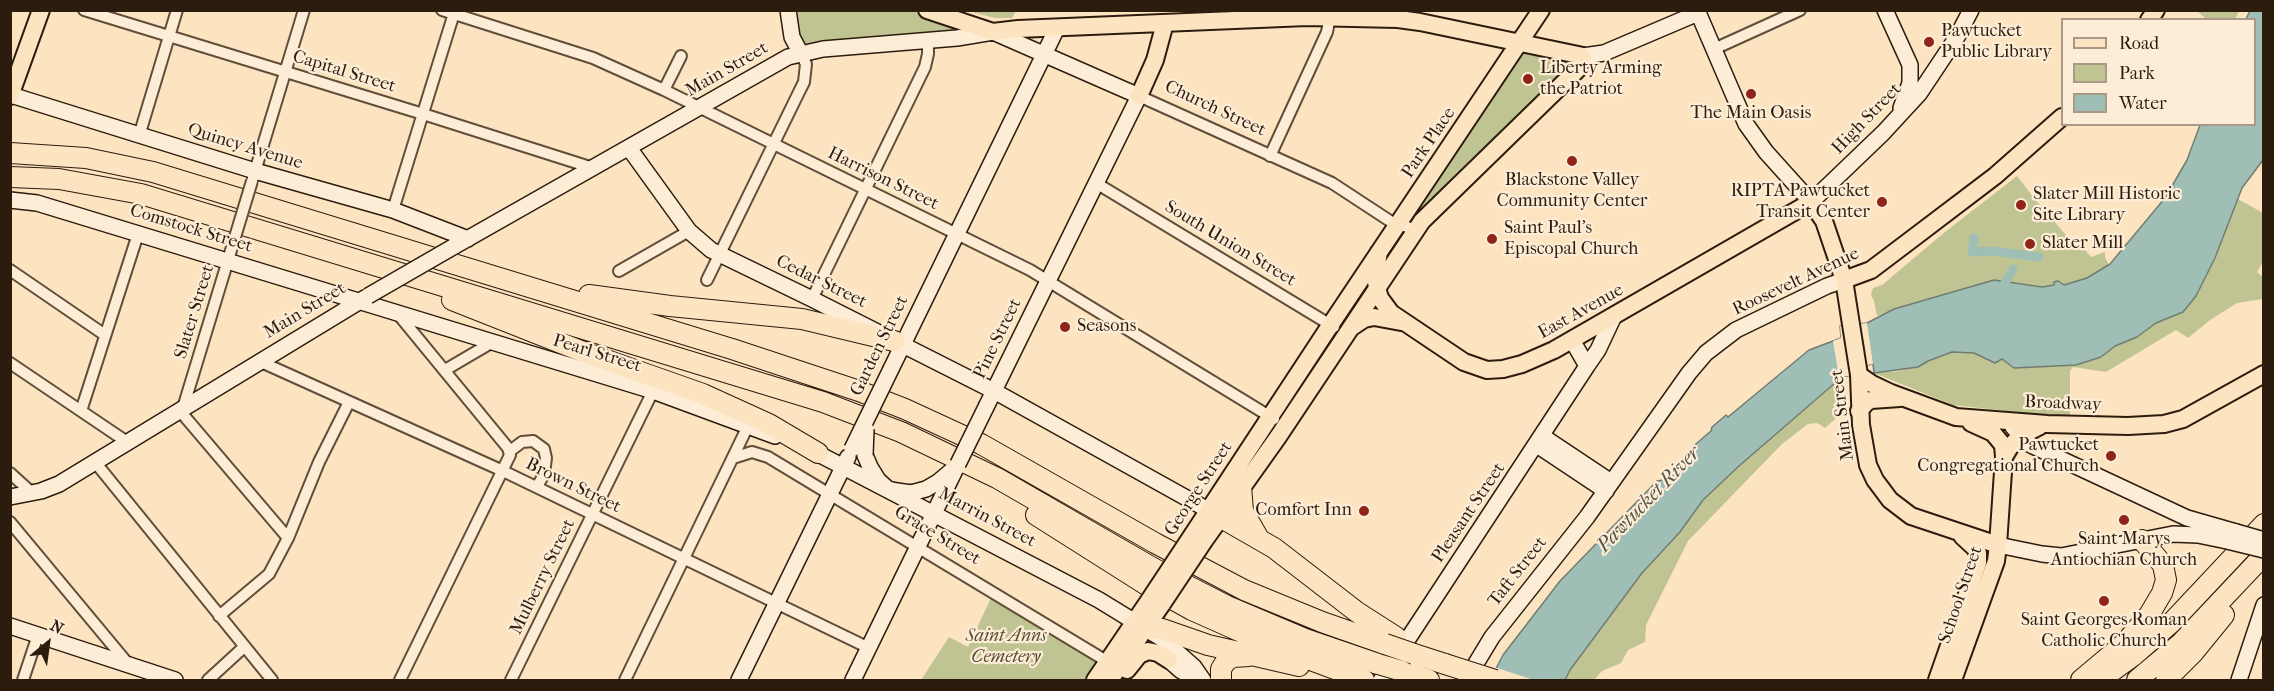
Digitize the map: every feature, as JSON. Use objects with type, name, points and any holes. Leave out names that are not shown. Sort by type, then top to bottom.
[{"type":"highway","points":[[10,153],[86,158],[153,172],[796,369],[890,403],[951,429],[1011,460],[1220,578],[1291,610],[1391,640],[1445,664],[1495,681]]},
{"type":"highway","points":[[10,177],[59,179],[124,190],[817,400],[902,432],[997,478],[1153,568],[1212,599],[1380,672],[1429,681]]},
{"type":"highway","points":[[318,247],[581,351],[703,394],[769,424],[819,453]]},
{"type":"highway","points":[[514,282],[638,302],[802,319],[898,343]]},
{"type":"highway","points":[[997,478],[1024,507],[1162,594],[1255,638],[1364,681]]},
{"type":"highway","points":[[1241,486],[1243,511],[1258,537]]},
{"type":"highway","points":[[1214,513],[1258,537],[1292,560],[1391,640]]},
{"type":"highway","points":[[2100,681],[2133,656],[2177,617],[2264,524]]},
{"type":"highway","points":[[2081,681],[2125,643],[2151,611],[2162,593],[2166,580],[2163,565],[2147,539]]},
{"type":"highway","points":[[2137,681],[2180,644],[2264,555]]},
{"type":"highway","points":[[2166,681],[2193,653],[2240,595],[2249,570]]},
{"type":"highway","points":[[1140,625],[1162,628],[1197,642],[1252,656],[1364,681]]},
{"type":"highway","points":[[1221,681],[1221,669],[1226,661],[1233,657],[1252,656]]},
{"type":"main road","points":[[11,96],[41,10]]},
{"type":"main road","points":[[789,10],[792,37],[801,54]]},
{"type":"main road","points":[[927,10],[993,32]]},
{"type":"main road","points":[[1541,10],[1519,44],[1583,56],[1604,53],[1698,12]]},
{"type":"main road","points":[[1886,10],[1908,58],[1910,70],[1910,83],[1904,104],[1895,118]]},
{"type":"main road","name":"High Street","points":[[1811,202],[1883,133],[1919,94],[1957,37],[1971,10]]},
{"type":"main road","name":"Main Street","points":[[1698,12],[1738,106],[1756,140],[1811,202],[1824,221],[1844,280],[1858,375],[1859,411],[1868,465],[1885,495],[1896,506],[1911,516],[1998,545],[2061,556],[2147,539],[2190,534],[2231,537]]},
{"type":"main road","name":"Main Street","points":[[10,496],[32,493],[59,484],[364,299],[788,57],[823,49],[928,41],[1018,29],[1057,28],[1167,17],[1420,16],[1519,44]]},
{"type":"main road","name":"Pine Street","points":[[938,489],[958,464],[1139,96],[1155,60],[1167,17]]},
{"type":"main road","name":"Garden Street","points":[[858,452],[864,441],[868,415],[891,369],[898,343],[956,233],[1057,28]]},
{"type":"main road","name":"Church Street","points":[[993,32],[1139,96]]},
{"type":"main road","name":"Park Place","points":[[1333,321],[1519,44]]},
{"type":"main road","points":[[1347,332],[1416,230],[1436,205],[1577,70],[1583,56]]},
{"type":"main road","name":"High Street","points":[[1908,58],[1913,64],[1923,69],[1932,66],[1944,57]]},
{"type":"main road","name":"Quincy Avenue","points":[[11,96],[139,136],[253,176],[393,210],[468,239]]},
{"type":"main road","name":"Roosevelt Avenue","points":[[1608,487],[1689,373],[1715,345],[1736,330],[1827,286],[1871,270],[1995,177],[2061,118]]},
{"type":"main road","name":"Cedar Street","points":[[629,148],[689,231],[704,245],[720,255],[994,391],[1214,513]]},
{"type":"main road","name":"Comstock Street","points":[[10,200],[37,203],[138,234],[230,254],[364,299]]},
{"type":"main road","name":"East Avenue","points":[[1377,288],[1387,309],[1402,322],[1456,358],[1488,370],[1503,369],[1522,364],[1572,340],[1811,202]]},
{"type":"main road","points":[[1377,288],[1375,275],[1379,252]]},
{"type":"main road","name":"Pearl Street","points":[[364,299],[397,313],[491,343],[653,391],[819,453]]},
{"type":"main road","name":"Pleasant Street","points":[[1380,672],[1540,440],[1607,333],[1614,316]]},
{"type":"main road","points":[[1347,332],[1360,321],[1374,317],[1402,322]]},
{"type":"main road","name":"George Street","points":[[1095,681],[1114,673],[1140,625],[1214,513],[1270,416],[1333,321]]},
{"type":"main road","name":"George Street","points":[[1214,513],[1241,486],[1285,426],[1347,332]]},
{"type":"main road","points":[[1572,340],[1587,366]]},
{"type":"main road","name":"Broadway","points":[[1858,375],[1872,384],[1907,399],[1945,413],[1967,418],[2047,424],[2140,426],[2174,422],[2193,415],[2264,374]]},
{"type":"main road","points":[[1859,411],[1871,400],[1907,399]]},
{"type":"main road","name":"School Street","points":[[1945,413],[1993,433],[2001,440],[2004,458],[1996,561],[1953,681]]},
{"type":"main road","points":[[2004,421],[2015,429],[2027,443],[2042,451],[2155,504],[2264,550]]},
{"type":"main road","points":[[2004,458],[2020,435],[2047,424]]},
{"type":"main road","points":[[2042,451],[2037,439],[2040,430],[2047,424]]},
{"type":"main road","points":[[1540,440],[1608,487]]},
{"type":"main road","points":[[739,681],[844,466],[858,452],[888,489],[912,493],[938,489],[935,513],[853,681]]},
{"type":"main road","name":"Marrin Street","points":[[819,453],[1087,593],[1140,625]]},
{"type":"main road","name":"Taft Street","points":[[1466,681],[1492,637],[1608,487]]},
{"type":"main road","points":[[2147,539],[2161,531],[2164,521],[2162,512],[2155,504]]},
{"type":"main road","points":[[1937,681],[1979,557],[1975,548],[1955,531]]},
{"type":"main road","points":[[2231,537],[2264,540]]},
{"type":"main road","points":[[2239,681],[2264,605]]},
{"type":"main road","points":[[1140,625],[1154,646],[1197,681]]},
{"type":"main road","points":[[1140,625],[1169,645],[1194,668],[1203,681]]},
{"type":"main road","points":[[10,626],[175,681]]},
{"type":"main road","points":[[1114,673],[1143,652],[1153,651],[1169,660]]},
{"type":"street","name":"Capital Street","points":[[84,10],[593,168]]},
{"type":"street","points":[[139,136],[177,10]]},
{"type":"street","name":"Slater Street","points":[[181,410],[304,10]]},
{"type":"street","name":"Harrison Street","points":[[442,10],[594,58],[956,233],[1048,280],[1285,426]]},
{"type":"street","points":[[1714,49],[1800,10]]},
{"type":"street","points":[[393,210],[454,12]]},
{"type":"street","points":[[1270,156],[1328,32],[1330,16]]},
{"type":"street","points":[[812,299],[925,67],[928,41]]},
{"type":"street","points":[[707,280],[804,82],[806,64],[801,54]]},
{"type":"street","points":[[664,90],[681,56]]},
{"type":"street","name":"Church Street","points":[[1139,96],[1332,183],[1397,225],[1416,230]]},
{"type":"street","name":"South Union Street","points":[[1096,183],[1333,321],[1347,332]]},
{"type":"street","points":[[619,272],[689,231]]},
{"type":"street","points":[[81,411],[138,234]]},
{"type":"street","points":[[10,270],[105,335]]},
{"type":"street","points":[[397,313],[510,451]]},
{"type":"street","points":[[445,370],[491,343]]},
{"type":"street","name":"Brown Street","points":[[259,361],[503,471],[869,648]]},
{"type":"street","points":[[10,363],[128,442]]},
{"type":"street","name":"Slater Street","points":[[191,383],[202,397]]},
{"type":"street","name":"Mulberry Street","points":[[511,681],[653,391]]},
{"type":"street","points":[[219,616],[269,574],[288,538],[319,462],[349,402]]},
{"type":"street","points":[[181,410],[288,538]]},
{"type":"street","points":[[625,681],[748,426]]},
{"type":"street","points":[[400,681],[503,471],[510,451],[522,442],[533,441],[544,449],[546,458],[544,474],[537,487]]},
{"type":"street","name":"Grace Street","points":[[733,458],[745,453],[758,452],[918,547],[1114,673]]},
{"type":"street","points":[[95,462],[272,681]]},
{"type":"street","points":[[10,473],[32,493]]},
{"type":"street","points":[[10,522],[129,665]]},
{"type":"street","points":[[23,681],[38,635]]},
{"type":"street","points":[[208,681],[244,646]]},
{"type":"green space","points":[[1016,10],[1012,18],[995,18],[968,11]]},
{"type":"green space","points":[[787,11],[929,11],[983,28],[803,55]]},
{"type":"green space","points":[[2197,11],[2239,11],[2236,18],[2205,18]]},
{"type":"green space","points":[[1524,51],[1573,63],[1421,210],[1419,207]]},
{"type":"green space","points":[[2017,176],[2077,248],[2080,244],[2091,257],[2105,252],[2109,265],[2087,278],[2064,285],[2034,287],[1994,280],[1877,316],[1871,295],[1873,288],[1882,285]]},
{"type":"green space","points":[[2238,199],[2263,213],[2263,262],[2257,272],[2263,277],[2263,299],[2237,303],[2210,320],[2188,338],[2176,330],[2106,372],[2073,367],[2070,371],[2070,418],[1953,405],[1874,373],[1900,371],[1952,352],[1974,353],[1991,361],[2002,359],[2014,368]]},
{"type":"green space","points":[[1835,383],[1844,411],[1825,428],[1817,423],[1808,424],[1782,444],[1688,541],[1646,625],[1645,642],[1628,650],[1621,663],[1602,671],[1594,680],[1565,680],[1642,573],[1680,532],[1703,500],[1782,426]]},
{"type":"green space","name":"Saint Anns Cemetery","points":[[991,598],[1096,662],[1084,680],[921,680],[949,637],[968,647]]},
{"type":"water","name":"Pawtucket River","points":[[2250,11],[2263,11],[2263,160],[2242,188],[2215,258],[2196,296],[2183,312],[2156,323],[2137,337],[2115,346],[2101,357],[2076,365],[2014,368],[2002,359],[1995,363],[1974,353],[1952,352],[1918,367],[1874,373],[1873,364],[1863,366],[1864,374],[1839,377],[1703,500],[1680,532],[1642,573],[1565,680],[1490,680],[1503,655],[1560,581],[1657,481],[1663,480],[1688,454],[1689,450],[1711,431],[1712,427],[1726,415],[1728,417],[1809,350],[1841,338],[1840,326],[1867,323],[1894,309],[1994,280],[2042,287],[2054,285],[2054,282],[2058,281],[2064,285],[2087,278],[2110,264],[2165,198],[2187,160],[2200,126],[2256,126],[2256,18],[2246,18]]},
{"type":"pier","points":[[1867,323],[1873,364],[1863,366],[1864,374],[1839,377],[1833,341],[1841,338],[1840,326]]},
{"type":"pier","points":[[1494,667],[1534,680],[1487,680]]},
{"type":"waterway","points":[[1974,238],[1972,252],[1993,251],[2039,257]]},
{"type":"waterway","points":[[2001,290],[2013,269]]},
{"type":"place","name":"Pawtucket Public Library","points":[[1929,42]]},
{"type":"place","name":"Liberty Arming the Patriot","points":[[1528,79]]},
{"type":"place","name":"The Main Oasis","points":[[1751,94]]},
{"type":"place","name":"Blackstone Valley Community Center","points":[[1572,161]]},
{"type":"place","name":"RIPTA Pawtucket Transit Center","points":[[1882,202]]},
{"type":"place","name":"Slater Mill Historic Site Library","points":[[2021,205]]},
{"type":"place","name":"Saint Paul's Episcopal Church","points":[[1492,239]]},
{"type":"place","name":"Slater Mill","points":[[2030,244]]},
{"type":"place","name":"Seasons","points":[[1065,327]]},
{"type":"place","name":"Pawtucket Congregational Church","points":[[2111,456]]},
{"type":"place","name":"Comfort Inn","points":[[1364,511]]},
{"type":"place","name":"Saint Marys Antiochian Church","points":[[2124,520]]},
{"type":"place","name":"Saint Georges Roman Catholic Church","points":[[2104,601]]}]
